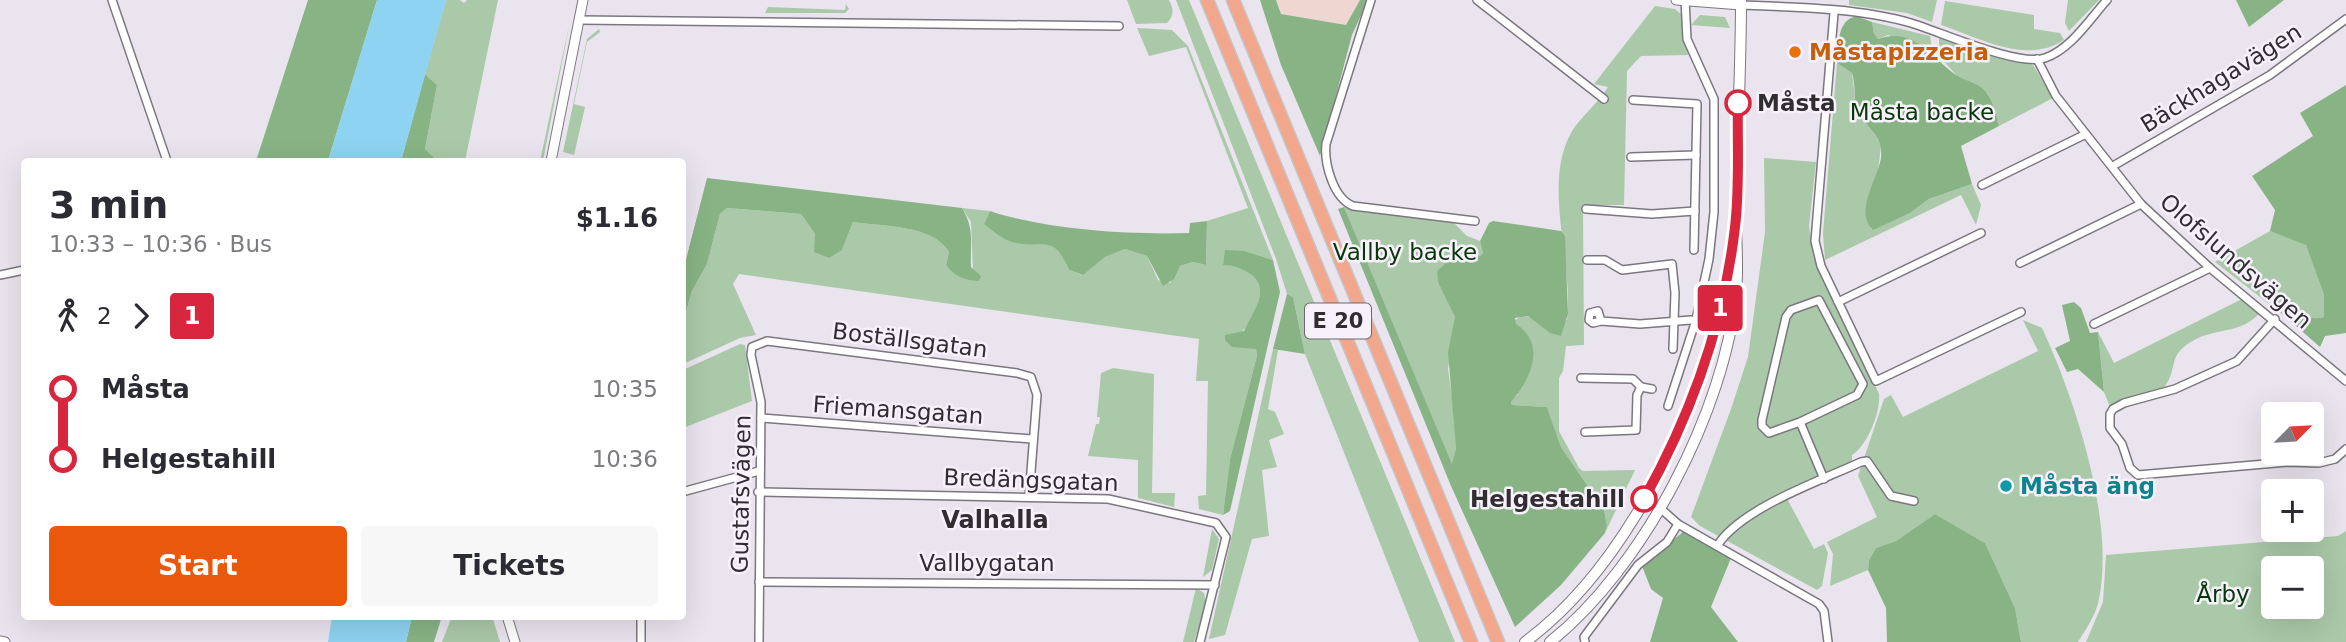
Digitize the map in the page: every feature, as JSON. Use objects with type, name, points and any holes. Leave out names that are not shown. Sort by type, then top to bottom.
[{"type":"highway","name":"E 20","points":[[1207,0],[1471,642]]},
{"type":"highway","name":"E 20","points":[[1233,0],[1496,638]]},
{"type":"main road","points":[[1550,642],[1584,612],[1661,508],[1688,455],[1723,361],[1736,294],[1735,226],[1741,3]]},
{"type":"main road","points":[[1525,642],[1593,576],[1644,499],[1671,449],[1707,359],[1724,293],[1735,226]]},
{"type":"main road","points":[[1644,499],[1661,508]]},
{"type":"street","points":[[112,0],[166,158]]},
{"type":"street","points":[[552,158],[583,0]]},
{"type":"street","points":[[1371,0],[1326,144],[1326,163],[1342,200],[1353,206],[1475,220]]},
{"type":"street","points":[[1477,0],[1604,99]]},
{"type":"street","points":[[1668,406],[1693,333],[1709,259],[1714,212],[1714,99],[1687,39],[1682,1],[1786,3],[1834,13],[1863,14],[1910,23],[2011,56],[2037,60],[2052,54],[2073,39],[2107,0]]},
{"type":"street","points":[[1834,13],[1814,234],[1818,259],[1876,381],[2021,312]]},
{"type":"street","name":"Bäckhagavägen","points":[[2113,166],[2270,75],[2346,19]]},
{"type":"street","points":[[579,20],[1119,26]]},
{"type":"street","name":"Olofslundsvägen","points":[[2037,60],[2056,96],[2084,135],[2113,166],[2141,204],[2210,268],[2275,319],[2346,381]]},
{"type":"street","points":[[1633,100],[1697,104],[1695,250]]},
{"type":"street","points":[[1982,185],[2084,135]]},
{"type":"street","points":[[1631,157],[1696,155]]},
{"type":"street","points":[[1697,169],[1710,169]]},
{"type":"street","points":[[2020,263],[2141,204]]},
{"type":"street","points":[[1586,209],[1652,214],[1695,211]]},
{"type":"street","points":[[1838,302],[1981,233]]},
{"type":"street","points":[[1587,260],[1605,260],[1622,270],[1672,264],[1674,349]]},
{"type":"street","points":[[2094,324],[2210,268]]},
{"type":"street","points":[[0,275],[21,271]]},
{"type":"street","points":[[1819,300],[1863,384],[1862,390],[1800,422],[1769,433],[1762,426],[1786,317],[1791,310],[1819,300]]},
{"type":"street","points":[[2275,319],[2237,361],[2175,388],[2124,403],[2113,409],[2110,414],[2110,428],[2122,444],[2130,468],[2138,475],[2289,462],[2319,463],[2335,459],[2346,449]]},
{"type":"street","points":[[1601,321],[1640,324],[1690,320]]},
{"type":"street","name":"Boställsgatan","points":[[752,348],[767,341],[1025,374],[1036,386],[1032,439]]},
{"type":"street","name":"Gustafsvägen","points":[[752,348],[761,418],[758,492],[759,642]]},
{"type":"street","points":[[1581,378],[1633,379],[1641,387],[1652,389]]},
{"type":"street","points":[[1585,432],[1636,430],[1637,395],[1641,387]]},
{"type":"street","name":"Friemansgatan","points":[[761,418],[1032,439]]},
{"type":"street","points":[[1800,422],[1824,479]]},
{"type":"street","points":[[1029,497],[1032,439]]},
{"type":"street","points":[[1717,546],[1729,530],[1758,511],[1867,461],[1891,496],[1914,501]]},
{"type":"street","points":[[686,491],[759,471]]},
{"type":"street","name":"Bredängsgatan","points":[[758,492],[1108,499],[1216,523],[1226,537],[1200,642]]},
{"type":"street","points":[[1661,508],[1678,524],[1819,604],[1824,611],[1828,642]]},
{"type":"street","points":[[1586,642],[1584,638],[1638,565],[1667,542],[1678,524]]},
{"type":"street","name":"Vallbygatan","points":[[759,582],[1215,585]]},
{"type":"street","points":[[508,620],[515,642]]},
{"type":"street","points":[[641,620],[641,642]]},
{"type":"street","points":[[0,641],[5,642]]},
{"type":"shaded area","points":[[1276,0],[1360,0],[1346,25],[1281,14]]},
{"type":"green space","points":[[308,0],[377,0],[329,158],[257,158]]},
{"type":"green space","points":[[446,0],[460,0],[464,3],[467,0],[498,0],[466,158],[435,158],[425,149],[437,85],[425,74]]},
{"type":"green space","points":[[1127,0],[1169,0],[1172,15],[1167,23],[1136,24]]},
{"type":"green space","points":[[1176,0],[1189,0],[1455,642],[1419,642],[1305,354],[1293,297],[1287,294]]},
{"type":"green space","points":[[1260,0],[1276,0],[1281,14],[1346,25],[1360,0],[1368,0],[1352,35],[1320,156],[1281,65]]},
{"type":"green space","points":[[1849,0],[1937,0],[1932,22],[1907,13],[1849,5]]},
{"type":"green space","points":[[2068,0],[2099,0],[2069,31],[2065,23]]},
{"type":"green space","points":[[2236,0],[2284,0],[2249,27]]},
{"type":"green space","points":[[1945,1],[2034,15],[2034,29],[2060,33],[2064,40],[2034,50],[2019,50],[1987,42],[1941,25]]},
{"type":"green space","points":[[846,4],[849,9],[845,13],[765,13],[768,7],[845,10]]},
{"type":"green space","points":[[1655,6],[1675,9],[1682,15],[1688,55],[1641,56],[1627,71],[1624,205],[1591,205],[1583,211],[1584,345],[1566,346],[1563,371],[1559,378],[1559,431],[1579,468],[1583,471],[1635,470],[1605,533],[1607,525],[1604,510],[1561,447],[1547,407],[1512,405],[1511,401],[1518,394],[1514,321],[1521,316],[1567,320],[1568,298],[1559,200],[1563,154],[1574,128],[1608,87],[1594,84]]},
{"type":"green space","points":[[1700,15],[1725,17],[1730,28],[1691,25]]},
{"type":"green space","name":"Måsta backe","points":[[1856,16],[1872,22],[1874,34],[1878,39],[1891,36],[1912,40],[1956,75],[1982,88],[1992,102],[1999,126],[1961,146],[1972,184],[1929,199],[1910,213],[1873,230],[1868,222],[1866,205],[1879,167],[1880,144],[1858,110],[1852,73],[1837,63],[1842,29],[1845,23]]},
{"type":"green space","points":[[570,21],[544,158],[541,158]]},
{"type":"green space","points":[[1872,22],[1930,36],[1933,56],[1926,49],[1888,35],[1878,39],[1874,35]]},
{"type":"green space","points":[[1137,28],[1172,30],[1188,46],[1273,260],[1245,251],[1226,251],[1223,264],[1251,274],[1258,280],[1260,292],[1252,317],[1239,334],[1256,349],[1257,356],[1230,459],[1223,515],[1199,509],[1198,496],[1206,495],[1208,381],[1196,381],[1199,339],[739,274],[733,284],[756,335],[740,338],[686,363],[686,313],[692,291],[707,264],[720,214],[727,208],[801,214],[815,234],[842,250],[853,222],[906,228],[931,236],[941,243],[949,252],[946,265],[973,271],[971,222],[962,208],[990,211],[984,224],[1031,244],[1047,242],[1061,251],[1069,270],[1082,275],[1105,257],[1125,249],[1147,256],[1158,280],[1170,283],[1180,266],[1193,262],[1206,265],[1207,221],[1248,208],[1186,47],[1149,56]]},
{"type":"green space","points":[[599,29],[600,32],[587,42],[574,104],[585,107],[574,155],[563,152],[587,39]]},
{"type":"green space","points":[[1939,36],[2033,65],[2053,98],[1999,126],[1988,94],[1957,76],[1939,56]]},
{"type":"green space","points":[[1837,63],[1852,73],[1855,98],[1881,146],[1871,229],[1910,213],[1929,199],[1972,184],[1981,205],[1976,225],[1961,195],[1825,260],[1823,233]]},
{"type":"green space","points":[[425,74],[437,85],[425,149],[435,158],[402,158]]},
{"type":"green space","points":[[2346,85],[2346,333],[2325,336],[2320,347],[2287,318],[2324,317],[2324,295],[2306,245],[2270,231],[2275,210],[2252,176],[2313,136],[2300,113]]},
{"type":"green space","points":[[1764,158],[1816,162],[1809,226],[1812,248],[1879,394],[1878,410],[1872,428],[1858,451],[1852,455],[1852,461],[1784,493],[1814,549],[1824,544],[1828,553],[1822,586],[1817,590],[1700,526],[1691,517],[1748,357],[1765,232]]},
{"type":"green space","points":[[707,178],[962,208],[970,230],[971,267],[981,276],[979,281],[957,275],[946,265],[949,252],[941,243],[931,236],[906,228],[853,222],[842,250],[829,258],[814,252],[815,234],[801,214],[727,208],[720,214],[707,264],[692,291],[686,312],[686,259]]},
{"type":"green space","name":"Vallby backe","points":[[1344,207],[1452,221],[1467,236],[1480,241],[1483,253],[1480,256],[1446,263],[1448,301],[1455,317],[1448,369],[1455,417],[1456,448],[1452,465]]},
{"type":"green space","points":[[1344,207],[1452,464],[1456,448],[1448,352],[1455,317],[1438,282],[1437,271],[1446,263],[1480,256],[1483,253],[1480,241],[1489,223],[1493,221],[1561,231],[1565,236],[1568,314],[1561,336],[1550,333],[1528,316],[1515,318],[1516,324],[1526,332],[1531,341],[1533,362],[1525,383],[1511,402],[1512,405],[1547,407],[1561,447],[1604,510],[1607,525],[1605,533],[1561,585],[1515,627],[1451,486],[1338,209]]},
{"type":"green space","points":[[990,211],[1037,223],[1114,232],[1189,233],[1190,223],[1207,221],[1206,265],[1193,262],[1180,266],[1174,279],[1163,286],[1147,256],[1125,249],[1105,257],[1083,275],[1069,270],[1058,251],[1052,247],[1012,242],[997,234],[984,224]]},
{"type":"green space","points":[[2270,231],[2306,244],[2324,295],[2324,317],[2287,318],[2215,262]]},
{"type":"green space","points":[[1225,250],[1245,251],[1273,260],[1280,292],[1230,511],[1223,515],[1230,459],[1257,356],[1256,349],[1232,347],[1225,340],[1225,335],[1244,331],[1260,293],[1256,279],[1249,273],[1223,265]]},
{"type":"green space","points":[[1287,294],[1293,297],[1305,354],[1273,349]]},
{"type":"green space","points":[[2244,298],[2262,310],[2254,318],[2246,324],[2191,342],[2179,352],[2169,380],[2161,391],[2148,399],[2112,412],[2104,392],[2098,332],[2114,363]]},
{"type":"green space","points":[[2074,302],[2081,308],[2090,333],[2098,332],[2104,392],[2078,369],[2067,372],[2055,348],[2070,341],[2062,305]]},
{"type":"green space","points":[[2023,320],[2042,328],[2055,357],[2079,424],[2097,497],[2102,568],[2099,599],[2078,642],[2021,642],[2015,608],[1985,543],[1935,514],[1896,541],[1876,548],[1869,560],[1868,570],[1830,586],[1833,554],[1827,542],[1877,517],[1858,476],[1884,399],[1891,395],[1903,417],[2038,351]]},
{"type":"green space","points":[[740,344],[745,345],[752,401],[686,427],[686,369]]},
{"type":"green space","points":[[1273,349],[1278,350],[1268,409],[1275,412],[1284,434],[1269,440],[1277,467],[1262,470],[1269,536],[1252,539],[1225,635],[1209,639]]},
{"type":"green space","points":[[1113,368],[1154,374],[1152,493],[1175,493],[1174,507],[1138,498],[1138,460],[1088,456],[1096,424],[1099,424],[1100,417],[1097,417],[1101,373]]},
{"type":"green space","points":[[1935,514],[1985,543],[2015,608],[2021,642],[1887,642],[1886,608],[1868,570],[1869,560],[1876,548],[1896,541]]},
{"type":"green space","points":[[1212,529],[1219,539],[1212,570],[1203,577]]},
{"type":"green space","points":[[1684,531],[1731,558],[1711,607],[1738,642],[1650,642],[1663,598],[1651,589],[1642,566]]},
{"type":"green space","name":"Årby","points":[[2346,531],[2346,642],[2086,642],[2103,602],[2106,555],[2265,542],[2324,542],[2324,537],[2338,536]]},
{"type":"green space","points":[[1196,588],[1204,593],[1206,603],[1194,642],[1183,642]]},
{"type":"green space","points":[[411,620],[441,620],[434,642],[406,642]]},
{"type":"green space","points":[[450,620],[493,620],[500,642],[442,642]]},
{"type":"water","points":[[377,0],[446,0],[402,158],[329,158]]},
{"type":"water","points":[[331,620],[411,620],[406,642],[328,642]]},
{"type":"bus line","name":"1","points":[[1644,499],[1671,449],[1707,359],[1724,293],[1735,226],[1738,103]]},
{"type":"place","name":"Måstapizzeria","points":[[1795,52]]},
{"type":"place","name":"Måsta","points":[[1738,103]]},
{"type":"place","name":"Måsta äng","points":[[2006,486]]},
{"type":"place","name":"Helgestahill","points":[[1644,499]]},
{"type":"district","name":"Valhalla","points":[[995,520]]}]
